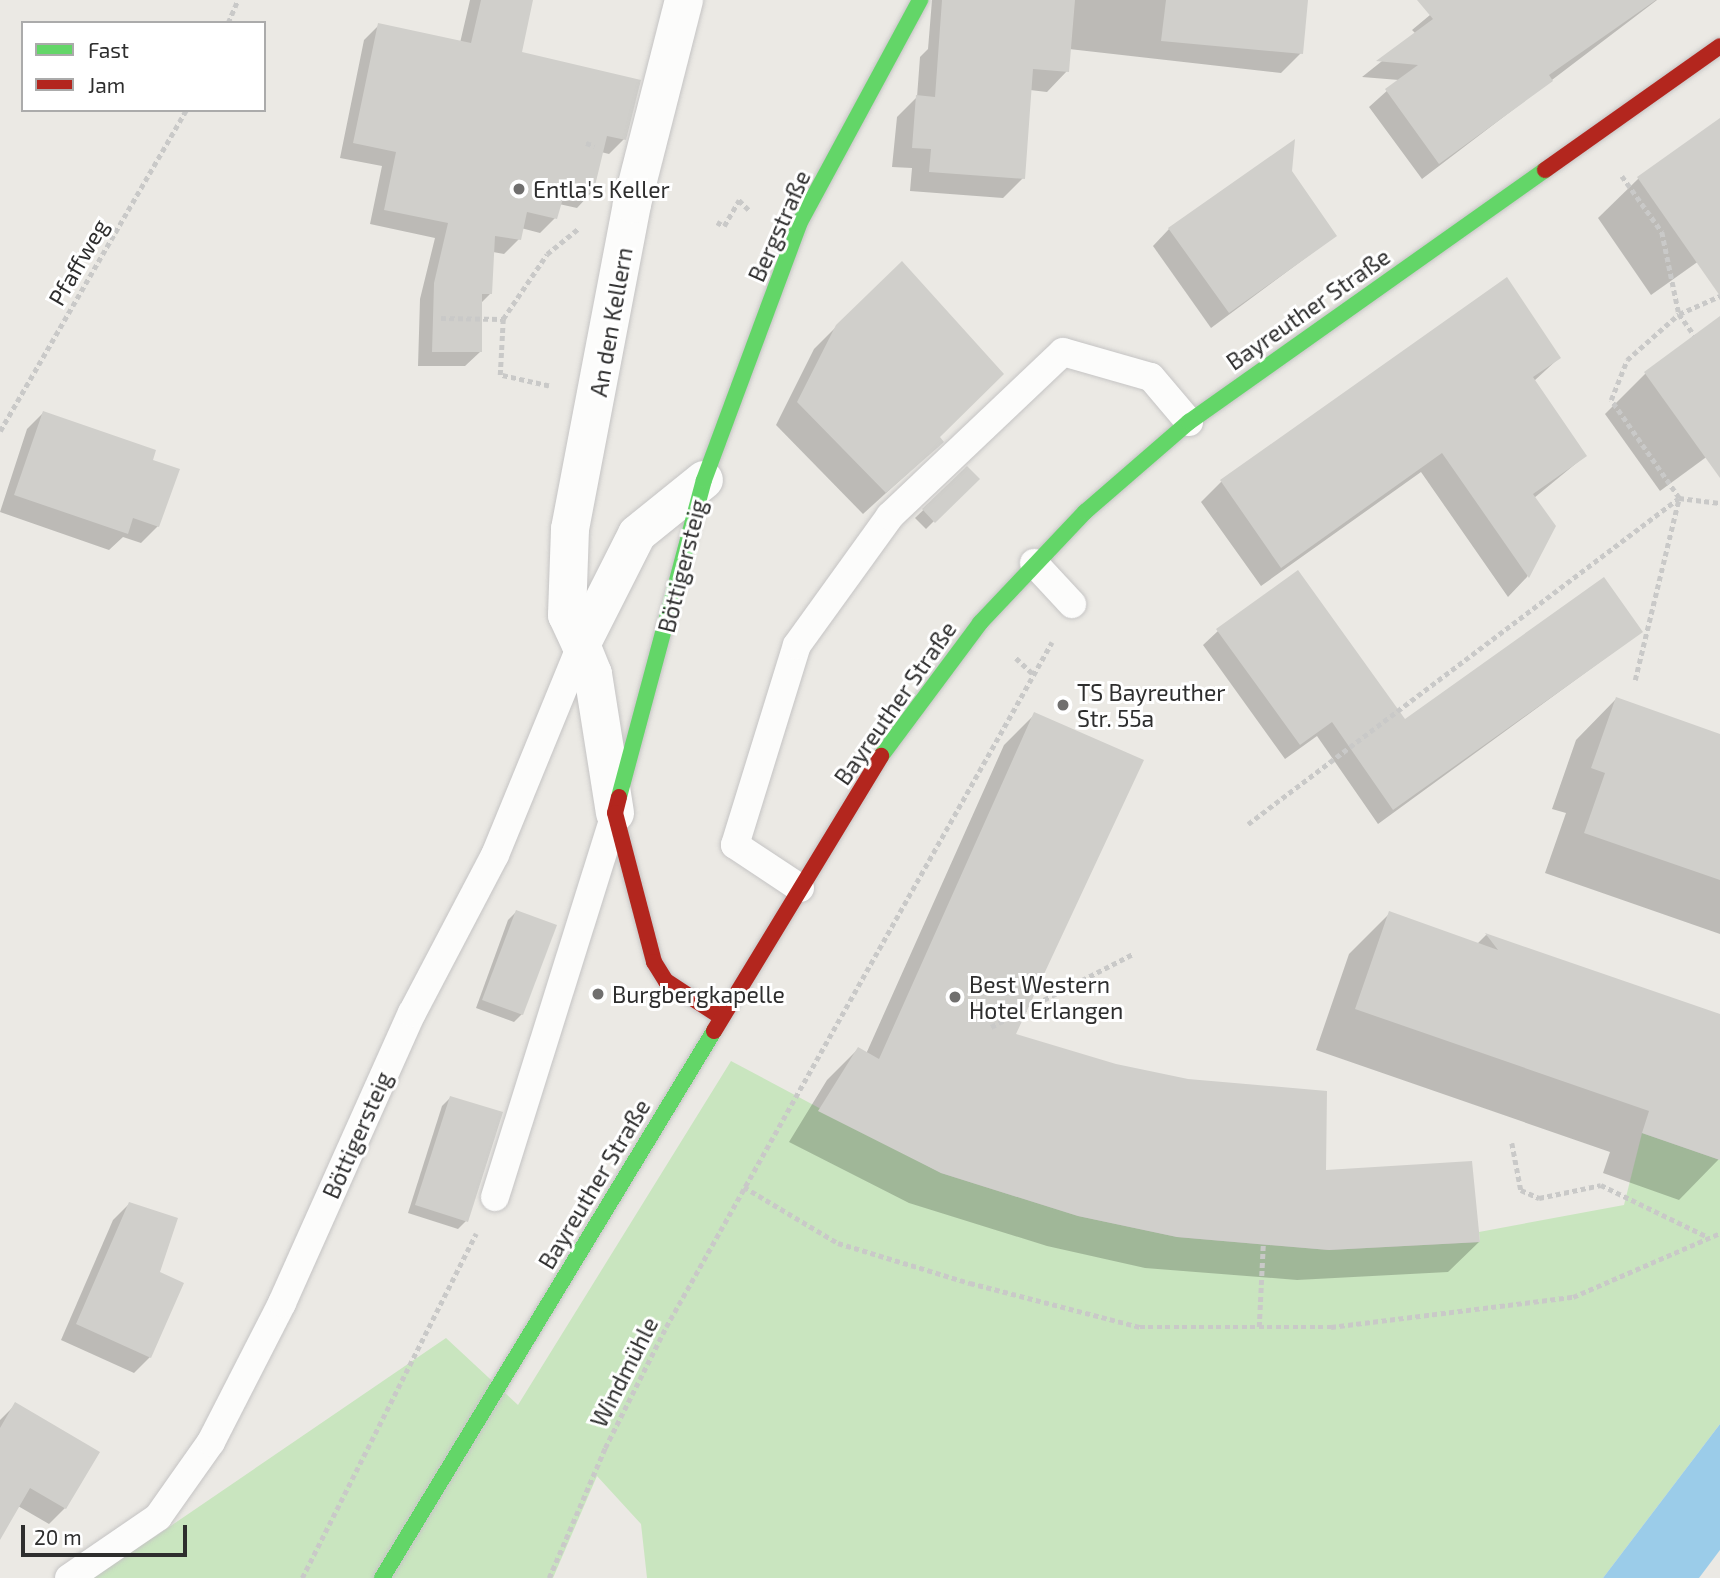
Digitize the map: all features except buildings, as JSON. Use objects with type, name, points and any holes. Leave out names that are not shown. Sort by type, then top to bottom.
[{"type":"street","name":"An den Kellern","points":[[581,645],[567,615],[570,529],[631,210],[684,0]]},
{"type":"street","name":"Bergstraße","points":[[704,480],[799,224],[920,0]]},
{"type":"street","name":"Bayreuther Straße","points":[[382,1578],[721,1017],[917,702],[1034,563],[1137,464],[1189,422],[1720,46]]},
{"type":"street","name":"Böttigersteig","points":[[704,480],[637,534],[581,645],[593,674],[615,813],[654,962],[666,981],[721,1017]]},
{"type":"street","name":"Böttigersteig","points":[[615,813],[704,480]]},
{"type":"lane","points":[[800,888],[735,845],[797,645],[890,516],[1063,352],[1152,377],[1189,422]]},
{"type":"lane","points":[[1034,563],[1072,604]]},
{"type":"lane","name":"Böttigersteig","points":[[69,1578],[158,1517],[211,1441],[282,1303],[412,1013],[495,855],[581,645]]},
{"type":"lane","points":[[495,1197],[615,813]]},
{"type":"path","points":[[229,21],[238,0]]},
{"type":"path","name":"Pfaffweg","points":[[0,431],[185,112]]},
{"type":"path","points":[[1594,135],[1661,232],[1679,314],[1694,335]]},
{"type":"path","points":[[554,386],[500,375],[503,319],[547,254],[562,239],[589,221],[631,210]]},
{"type":"path","points":[[1635,680],[1679,498],[1611,400],[1627,360],[1679,314],[1720,296]]},
{"type":"path","points":[[441,318],[503,319]]},
{"type":"path","points":[[1248,824],[1679,498],[1720,503]]},
{"type":"path","name":"Windmühle","points":[[549,1578],[605,1448],[744,1187],[1072,604]]},
{"type":"path","points":[[991,1027],[1133,954]]},
{"type":"path","points":[[1512,1143],[1521,1190],[1539,1198],[1601,1185],[1709,1237]]},
{"type":"path","points":[[744,1187],[838,1243],[970,1283],[1140,1327],[1331,1327],[1573,1297],[1720,1233]]},
{"type":"path","points":[[302,1578],[495,1197]]},
{"type":"path","points":[[1259,1327],[1263,1245]]},
{"type":"green space","points":[[731,1061],[941,1173],[1078,1216],[1177,1237],[1329,1250],[1480,1242],[1479,1232],[1624,1205],[1642,1133],[1720,1160],[1720,1424],[1603,1578],[647,1578],[641,1524],[597,1476],[553,1578],[84,1578],[156,1536],[446,1338],[518,1405]]},
{"type":"water","points":[[1720,1424],[1720,1550],[1699,1578],[1603,1578]]},
{"type":"traffic: fast","points":[[619,797],[704,480],[799,224],[920,0]]},
{"type":"traffic: fast","points":[[881,756],[980,623],[1085,512],[1189,422],[1545,170]]},
{"type":"traffic: fast","points":[[382,1578],[714,1031]]},
{"type":"traffic: jam","points":[[1545,170],[1720,46]]},
{"type":"traffic: jam","points":[[714,1031],[881,756]]},
{"type":"traffic: jam","points":[[619,797],[615,813],[654,962],[666,981],[721,1017]]},
{"type":"place","name":"Entla's Keller","points":[[519,189]]},
{"type":"place","name":"TS Bayreuther Str. 55a","points":[[1063,705]]},
{"type":"place","name":"Burgbergkapelle","points":[[598,994]]},
{"type":"place","name":"Best Western Hotel Erlangen","points":[[955,997]]}]
